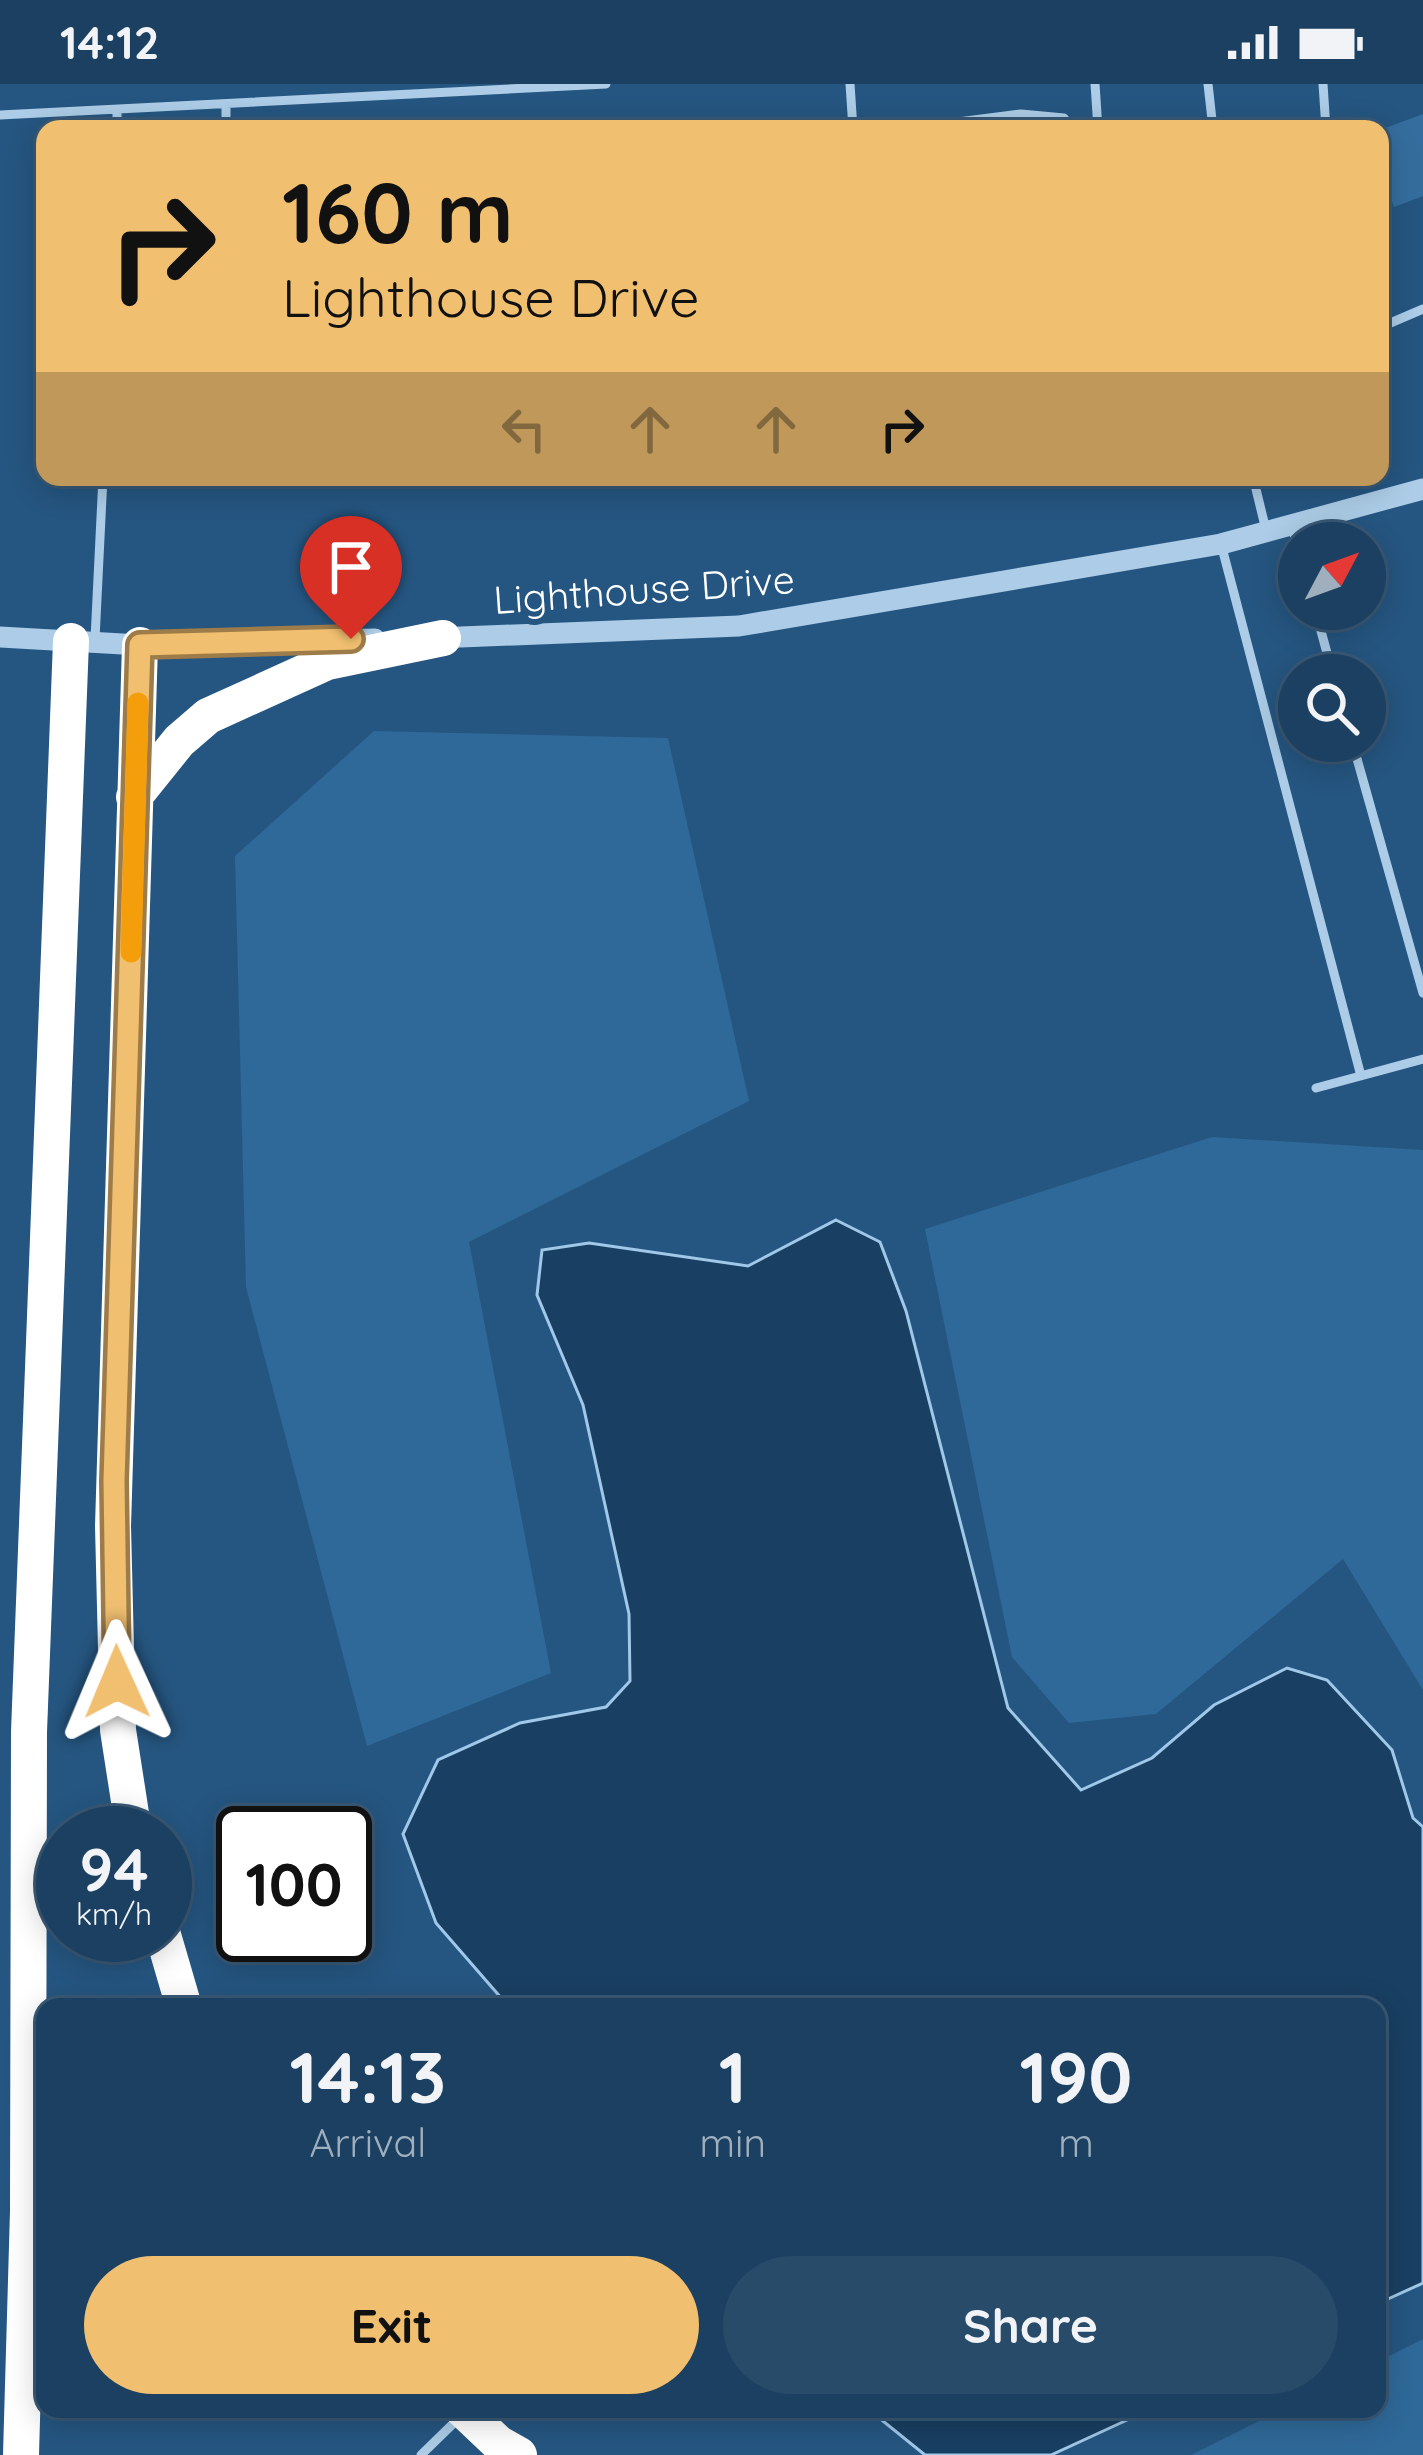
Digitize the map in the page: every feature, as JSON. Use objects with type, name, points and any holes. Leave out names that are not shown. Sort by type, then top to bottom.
[{"type":"highway","points":[[134,797],[179,741],[208,716],[327,662],[443,638]]},
{"type":"highway","points":[[20,2455],[28,2211],[29,1732],[83,642]]},
{"type":"highway","points":[[130,1806],[118,1730],[113,1526],[140,645]]},
{"type":"highway","points":[[171,1962],[181,1998]]},
{"type":"highway","points":[[472,2418],[519,2455]]},
{"type":"street","name":"Lighthouse Drive","points":[[1309,522],[1423,489]]},
{"type":"street","name":"Lighthouse Drive","points":[[0,637],[140,645],[739,626],[1278,530]]},
{"type":"lane","points":[[0,115],[606,84]]},
{"type":"lane","points":[[850,84],[852,120]]},
{"type":"lane","points":[[1095,84],[1097,120]]},
{"type":"lane","points":[[1208,84],[1212,120]]},
{"type":"lane","points":[[1323,84],[1325,120]]},
{"type":"lane","points":[[226,104],[226,120]]},
{"type":"lane","points":[[117,110],[117,120]]},
{"type":"lane","points":[[976,120],[1021,115],[1066,120]]},
{"type":"lane","points":[[1389,324],[1423,309]]},
{"type":"lane","points":[[83,642],[102,486]]},
{"type":"lane","points":[[1255,486],[1266,533]]},
{"type":"lane","points":[[1221,544],[1361,1076]]},
{"type":"lane","points":[[1358,762],[1423,993]]},
{"type":"lane","points":[[1316,1088],[1423,1059]]},
{"type":"lane","points":[[422,2455],[457,2418]]},
{"type":"shaded area","points":[[374,731],[668,738],[749,1101],[469,1242],[551,1673],[367,1746],[246,1287],[235,856]]},
{"type":"shaded area","points":[[1212,1137],[1423,1150],[1423,1690],[1343,1559],[1156,1714],[1069,1723],[1012,1657],[925,1229]]},
{"type":"shaded area","points":[[836,1220],[880,1242],[906,1311],[1008,1708],[1081,1790],[1152,1758],[1214,1705],[1287,1668],[1327,1680],[1392,1750],[1413,1818],[1423,1827],[1423,2283],[1386,2300],[1386,1998],[501,1998],[436,1923],[403,1834],[438,1760],[520,1723],[606,1707],[630,1681],[629,1614],[583,1405],[537,1295],[542,1250],[589,1243],[748,1266]]},
{"type":"shaded area","points":[[1423,2339],[1423,2455],[1191,2455],[1265,2418],[1386,2418],[1386,2358]]},
{"type":"shaded area","points":[[879,2418],[1131,2418],[1051,2455],[925,2455]]},
{"type":"building","points":[[1423,114],[1423,196],[1394,207],[1389,193],[1389,127]]},
{"type":"slow traffic","points":[[131,952],[138,703]]},
{"type":"route","points":[[117,1682],[113,1526],[140,645],[351,639]]}]
